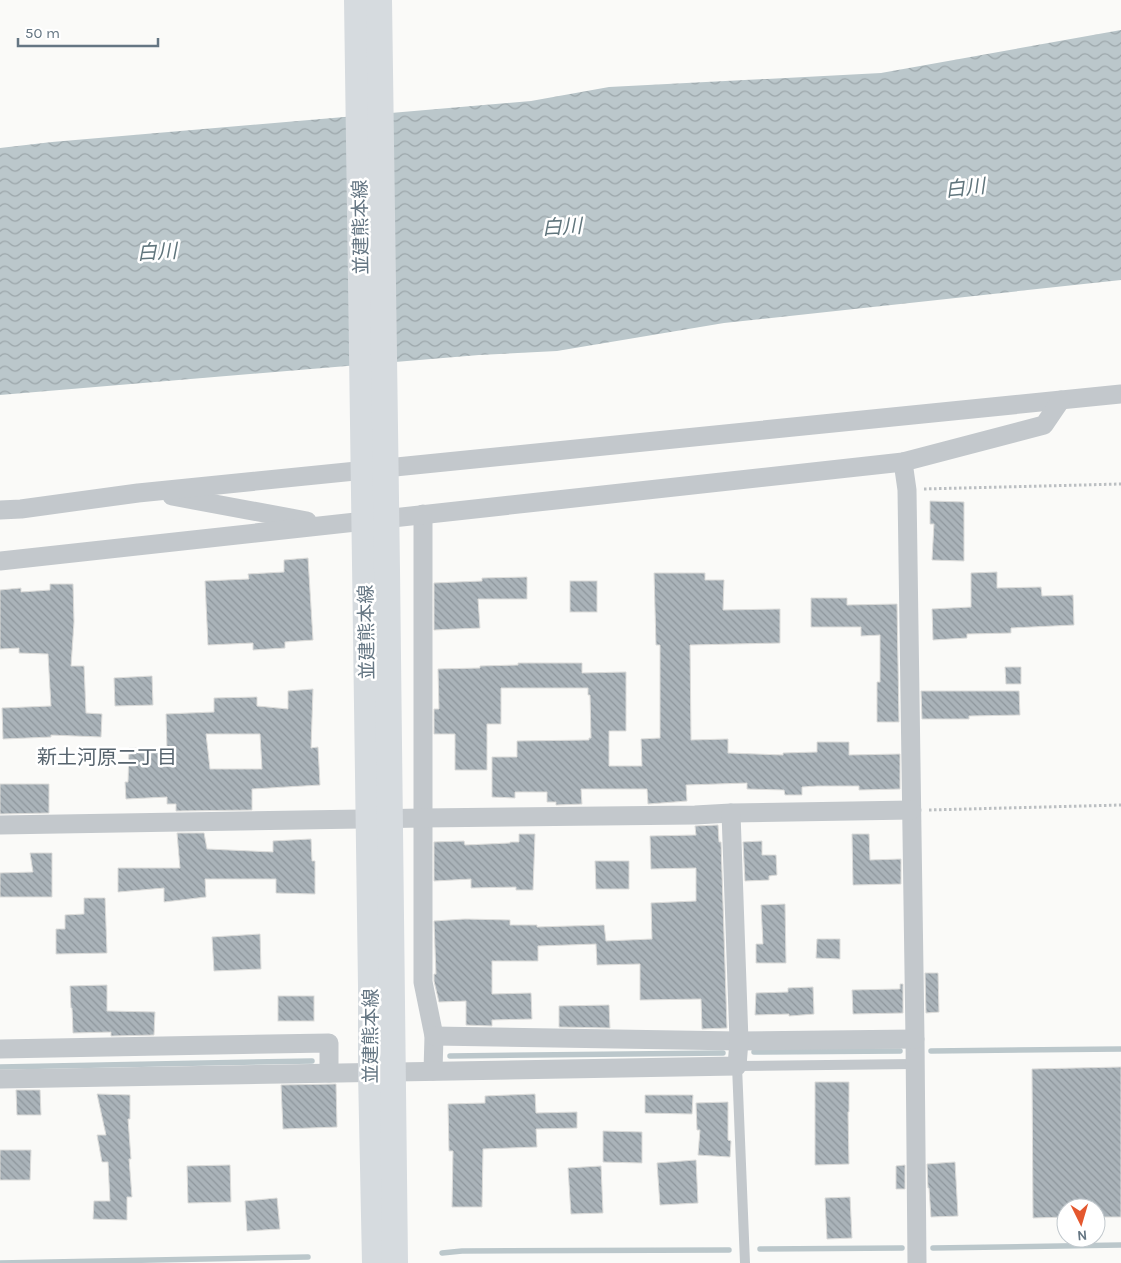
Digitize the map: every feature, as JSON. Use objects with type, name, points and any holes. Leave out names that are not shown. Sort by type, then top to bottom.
[{"type":"main road","name":"並建熊本線","points":[[358,0],[382,986]]},
{"type":"main road","name":"並建熊本線","points":[[375,1263],[382,986],[379,0]]},
{"type":"main road","name":"並建熊本線","points":[[381,1072],[395,1263]]},
{"type":"street","points":[[0,510],[151,492],[1121,394]]},
{"type":"street","points":[[0,561],[903,462],[1044,425],[1061,400]]},
{"type":"street","points":[[903,462],[907,490],[916,1039],[917,1263]]},
{"type":"street","points":[[151,492],[328,525]]},
{"type":"street","points":[[0,517],[21,509]]},
{"type":"street","points":[[423,514],[423,982],[434,1036],[433,1072]]},
{"type":"street","points":[[0,825],[912,810]]},
{"type":"street","points":[[0,1079],[737,1066],[740,1041],[731,814]]},
{"type":"street","points":[[434,1036],[740,1041],[916,1039]]},
{"type":"street","points":[[0,1049],[329,1043],[329,1073]]},
{"type":"lane","points":[[745,1263],[737,1066],[915,1064]]},
{"type":"path","points":[[907,490],[1121,484]]},
{"type":"path","points":[[912,810],[1121,805]]},
{"type":"water","name":"白川","points":[[1121,30],[1121,280],[724,323],[557,351],[479,355],[0,395],[0,148],[531,101],[609,87],[881,73]]},
{"type":"building","points":[[930,501],[964,502],[964,561],[932,560],[934,524],[930,524]]},
{"type":"building","points":[[308,558],[313,640],[285,642],[285,648],[253,650],[253,643],[208,645],[205,581],[249,579],[248,574],[284,572],[284,560]]},
{"type":"building","points":[[997,572],[997,588],[1041,587],[1042,596],[1073,595],[1074,625],[1011,628],[1011,633],[967,634],[967,638],[933,640],[932,609],[971,607],[971,573]]},
{"type":"building","points":[[654,573],[705,573],[705,580],[724,580],[723,610],[780,609],[780,643],[690,645],[691,740],[728,739],[728,753],[783,755],[783,753],[817,752],[817,742],[849,742],[849,755],[900,754],[900,789],[859,790],[859,786],[817,786],[802,787],[802,795],[785,795],[784,790],[747,789],[747,783],[686,785],[687,801],[648,804],[647,789],[581,789],[582,804],[556,805],[556,802],[547,802],[547,792],[515,792],[515,798],[492,797],[492,757],[517,757],[517,741],[589,740],[591,738],[590,695],[588,695],[588,688],[501,688],[501,724],[487,724],[487,770],[455,770],[455,734],[434,734],[434,709],[439,709],[438,669],[480,668],[480,666],[518,665],[518,663],[582,663],[582,673],[626,672],[626,731],[609,731],[609,766],[642,766],[641,739],[660,738],[660,645],[656,645]]},
{"type":"building","points":[[527,577],[527,599],[478,599],[480,628],[434,630],[434,583],[482,581],[482,578]]},
{"type":"building","points":[[570,581],[597,581],[597,612],[570,612]]},
{"type":"building","points":[[50,584],[73,584],[74,622],[71,666],[84,666],[86,713],[102,714],[101,737],[51,735],[51,737],[3,739],[2,708],[51,706],[48,654],[19,653],[19,648],[0,649],[0,590],[21,588],[21,592],[50,590]]},
{"type":"building","points":[[811,598],[847,598],[847,605],[897,604],[899,722],[877,722],[877,682],[880,682],[880,635],[861,636],[861,627],[811,627]]},
{"type":"building","points":[[1005,667],[1021,667],[1021,684],[1006,684]]},
{"type":"building","points":[[152,676],[153,705],[115,706],[114,678]]},
{"type":"building","points":[[313,689],[311,748],[318,747],[320,785],[252,789],[252,810],[176,811],[176,804],[167,804],[167,797],[126,799],[125,782],[128,782],[129,748],[167,749],[166,714],[214,712],[214,698],[257,697],[257,706],[288,709],[288,691]],"holes":[[[206,734],[260,734],[262,769],[210,769]]]},
{"type":"building","points":[[921,691],[1019,691],[1020,715],[969,716],[969,719],[922,719]]},
{"type":"building","points":[[0,784],[49,784],[49,813],[0,814]]},
{"type":"building","points":[[718,825],[719,842],[721,842],[727,1028],[702,1029],[701,999],[640,1000],[640,964],[597,965],[596,944],[538,946],[538,961],[492,961],[492,994],[531,993],[532,1019],[492,1020],[492,1026],[466,1025],[466,1001],[439,1002],[434,981],[434,974],[436,974],[434,921],[465,919],[510,920],[510,925],[537,925],[537,927],[604,925],[606,941],[652,939],[651,903],[696,901],[696,868],[651,869],[650,836],[696,835],[695,826]]},
{"type":"building","points":[[177,833],[204,833],[207,849],[273,852],[273,841],[311,839],[312,861],[315,861],[315,894],[276,893],[276,879],[205,879],[206,897],[164,902],[164,888],[118,892],[118,868],[180,868]]},
{"type":"building","points":[[519,834],[535,834],[533,890],[516,890],[516,887],[471,888],[471,879],[434,881],[434,842],[464,841],[465,845],[510,843],[519,842]]},
{"type":"building","points":[[852,834],[869,834],[870,860],[901,859],[901,884],[853,885]]},
{"type":"building","points":[[762,841],[762,855],[776,855],[777,875],[769,876],[769,880],[745,881],[743,842]]},
{"type":"building","points":[[30,853],[52,853],[52,897],[0,897],[0,873],[33,872]]},
{"type":"building","points":[[595,861],[629,861],[629,889],[596,889]]},
{"type":"building","points":[[84,898],[105,898],[107,953],[56,954],[56,929],[65,929],[65,915],[84,914]]},
{"type":"building","points":[[785,904],[786,963],[756,963],[756,944],[763,944],[761,905]]},
{"type":"building","points":[[260,934],[261,969],[214,971],[212,937]]},
{"type":"building","points":[[817,939],[840,939],[840,959],[816,958]]},
{"type":"building","points":[[925,973],[938,973],[939,1012],[926,1013]]},
{"type":"building","points":[[900,984],[903,984],[903,1013],[853,1014],[852,990],[900,989]]},
{"type":"building","points":[[107,985],[107,1011],[155,1012],[154,1035],[111,1036],[111,1032],[73,1033],[70,986]]},
{"type":"building","points":[[813,987],[814,1014],[789,1016],[789,1014],[755,1015],[756,993],[788,992],[788,988]]},
{"type":"building","points":[[278,996],[314,996],[314,1021],[278,1021]]},
{"type":"building","points":[[609,1005],[610,1028],[559,1027],[559,1006]]},
{"type":"building","points":[[1121,1067],[1121,1217],[1106,1217],[1106,1198],[1056,1198],[1056,1217],[1033,1218],[1032,1069]]},
{"type":"building","points":[[815,1082],[849,1082],[849,1164],[815,1165]]},
{"type":"building","points":[[336,1084],[337,1127],[283,1129],[281,1085]]},
{"type":"building","points":[[16,1090],[40,1090],[41,1115],[17,1115]]},
{"type":"building","points":[[97,1094],[130,1095],[130,1119],[128,1119],[132,1197],[127,1197],[127,1220],[93,1219],[94,1201],[110,1201],[108,1162],[102,1162],[97,1135],[106,1135]]},
{"type":"building","points":[[535,1094],[536,1113],[577,1112],[577,1128],[536,1129],[537,1147],[483,1149],[482,1207],[452,1207],[453,1151],[449,1151],[448,1104],[485,1103],[485,1096]]},
{"type":"building","points":[[645,1095],[693,1095],[692,1114],[645,1113]]},
{"type":"building","points":[[728,1102],[728,1140],[731,1141],[730,1157],[698,1155],[700,1130],[697,1130],[696,1103]]},
{"type":"building","points":[[603,1131],[642,1132],[642,1163],[603,1162]]},
{"type":"building","points":[[0,1150],[31,1150],[30,1180],[0,1180]]},
{"type":"building","points":[[696,1160],[698,1203],[660,1205],[657,1163]]},
{"type":"building","points":[[955,1162],[958,1216],[931,1217],[927,1164]]},
{"type":"building","points":[[230,1165],[231,1202],[188,1203],[187,1166]]},
{"type":"building","points":[[905,1165],[905,1189],[896,1189],[896,1166]]},
{"type":"building","points":[[601,1166],[603,1213],[571,1214],[568,1168]]},
{"type":"building","points":[[850,1197],[852,1238],[827,1239],[825,1198]]},
{"type":"building","points":[[277,1198],[280,1229],[247,1231],[245,1201]]},
{"type":"waterway","points":[[931,1051],[1121,1049]]},
{"type":"waterway","points":[[754,1052],[900,1051]]},
{"type":"waterway","points":[[450,1056],[723,1053]]},
{"type":"waterway","points":[[0,1067],[312,1061]]},
{"type":"waterway","points":[[933,1248],[1121,1245]]},
{"type":"waterway","points":[[760,1249],[902,1248]]},
{"type":"waterway","points":[[442,1253],[462,1251],[729,1250]]},
{"type":"waterway","points":[[0,1263],[308,1257]]},
{"type":"district","name":"新土河原二丁目","points":[[107,757]]}]
